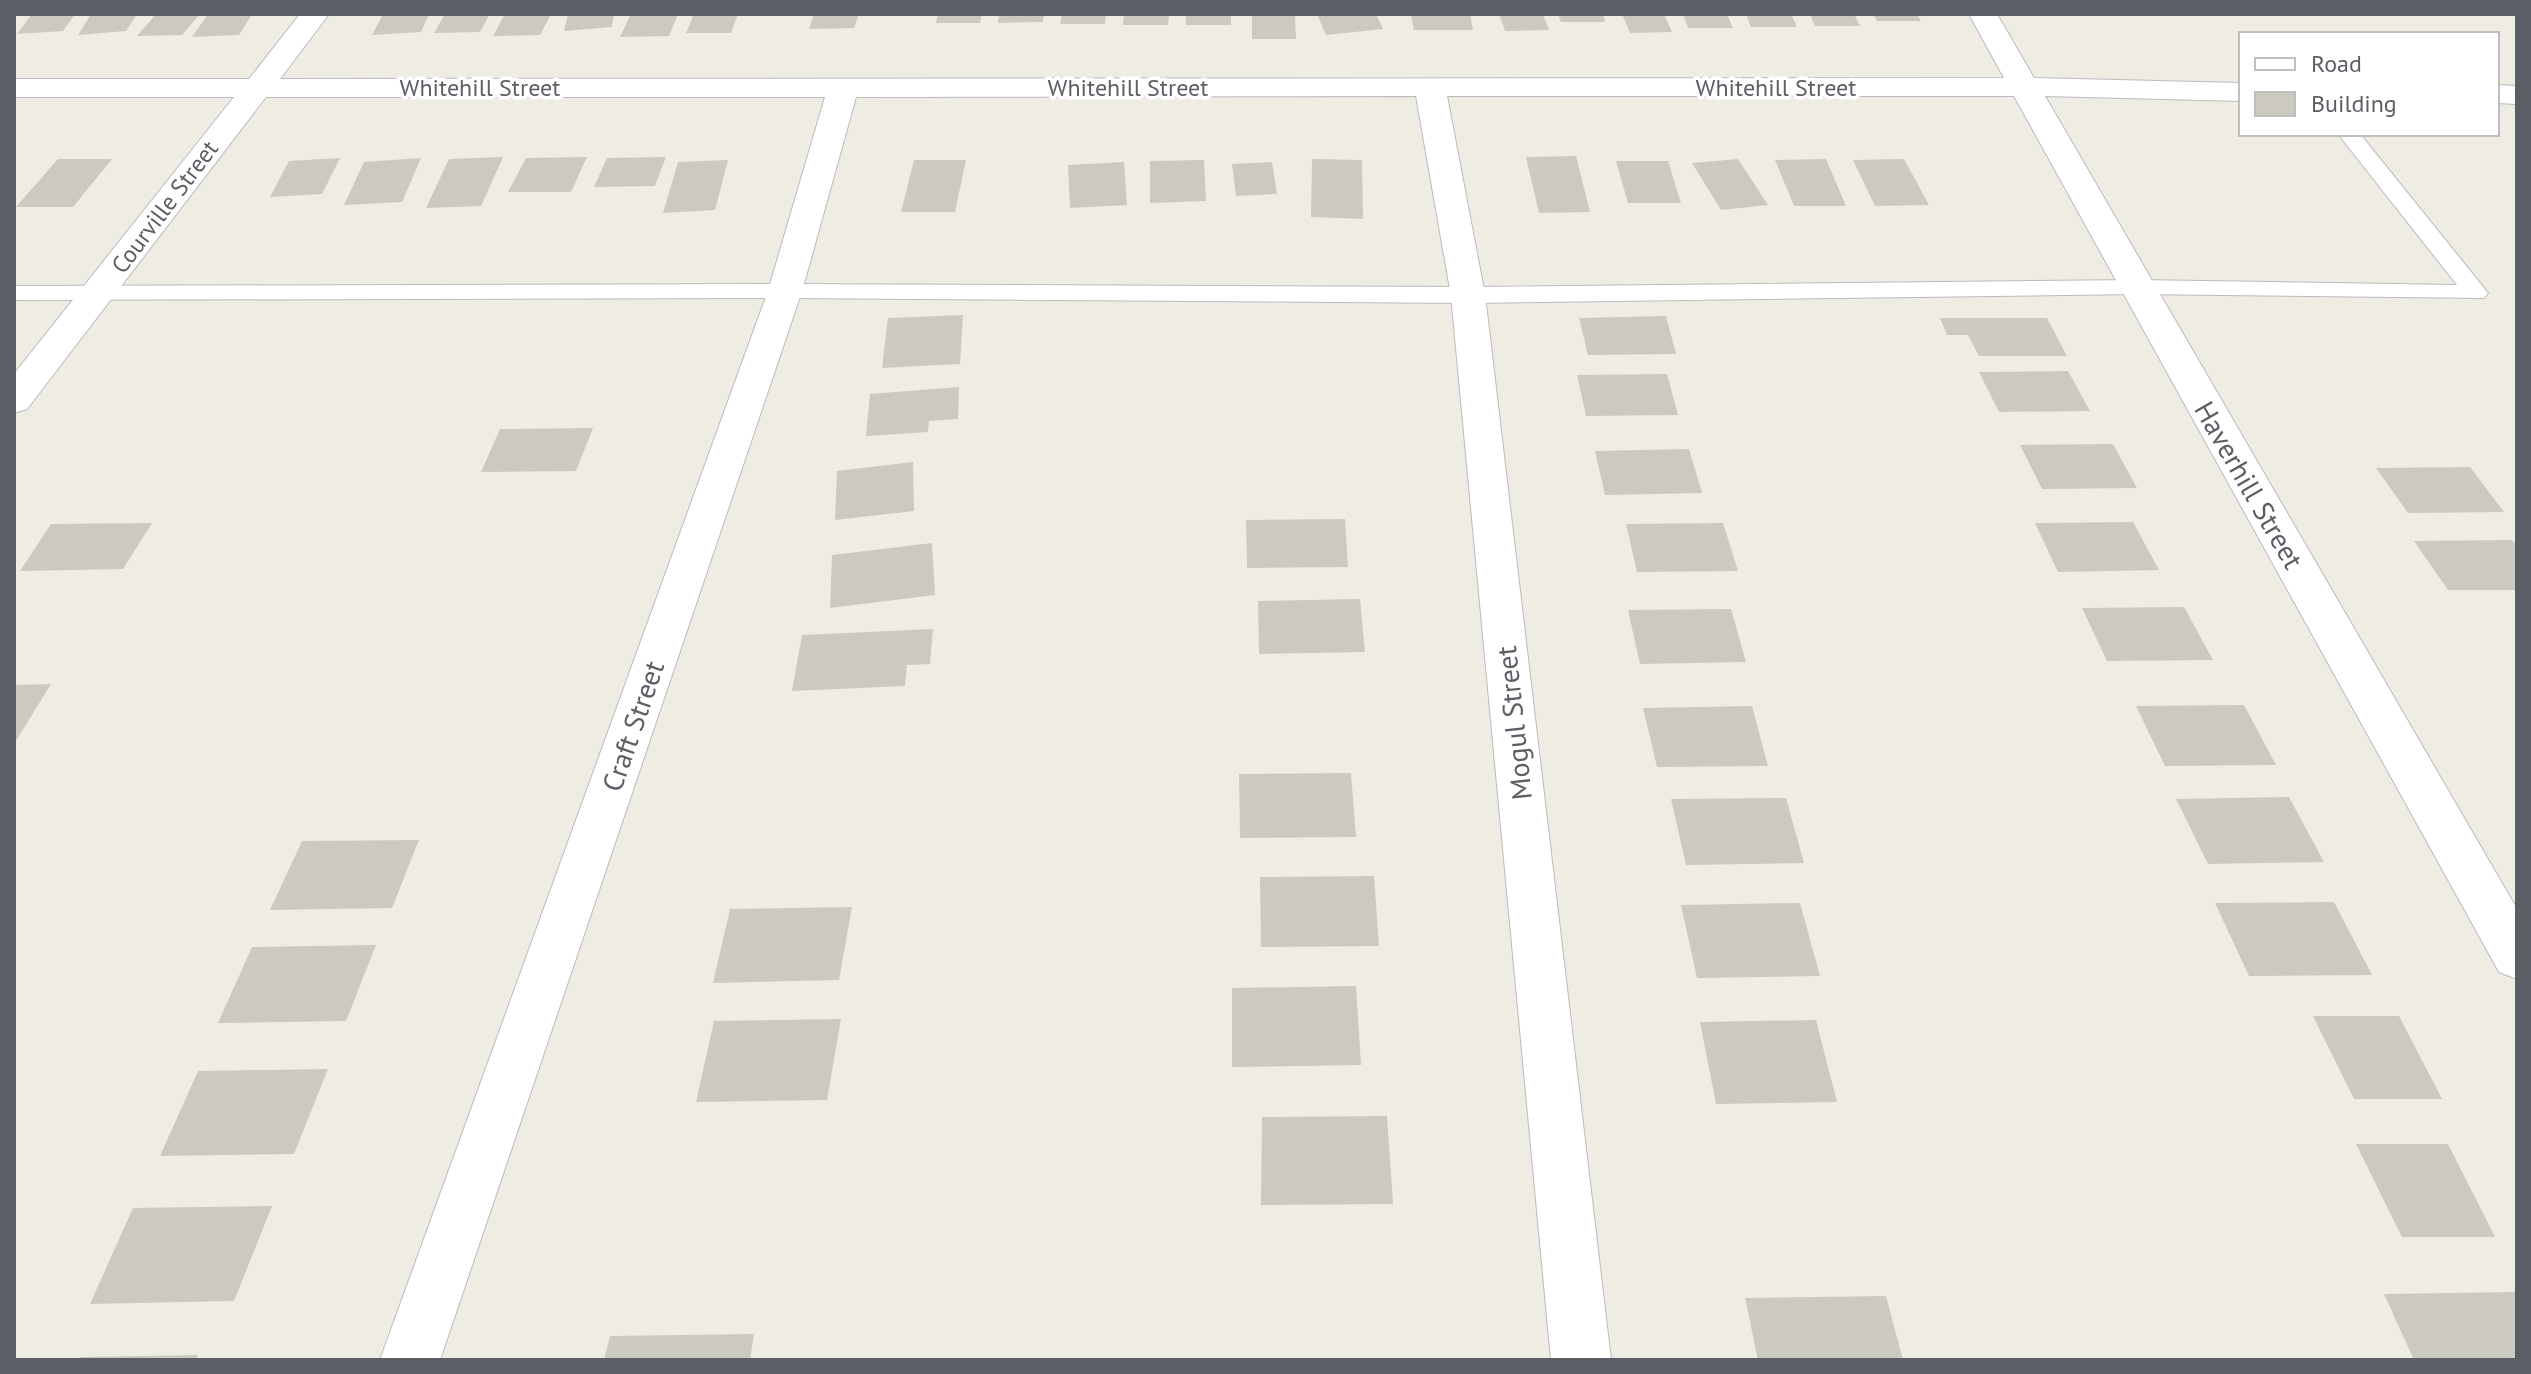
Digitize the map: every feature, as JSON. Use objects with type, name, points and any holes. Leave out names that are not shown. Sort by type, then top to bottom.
[{"type":"street","name":"Courville Street","points":[[14,400],[315,14]]},
{"type":"street","name":"Haverhill Street","points":[[1983,14],[2517,956]]},
{"type":"street","name":"Whitehill Street","points":[[14,88],[2024,87],[2239,92]]},
{"type":"street","name":"Craft Street","points":[[410,1360],[785,291],[843,88]]},
{"type":"street","name":"Mogul Street","points":[[1430,88],[1468,295],[1581,1360]]},
{"type":"lane","points":[[14,293],[785,291],[1468,295],[2137,287],[2476,293],[2351,136]]},
{"type":"building","points":[[32,14],[75,14],[63,31],[17,34]]},
{"type":"building","points":[[91,14],[137,14],[126,31],[78,35]]},
{"type":"building","points":[[156,14],[200,14],[182,35],[137,36]]},
{"type":"building","points":[[208,14],[252,14],[239,35],[192,37]]},
{"type":"building","points":[[383,14],[429,14],[421,32],[372,35]]},
{"type":"building","points":[[445,14],[490,14],[480,32],[434,33]]},
{"type":"building","points":[[505,14],[551,14],[540,35],[493,36]]},
{"type":"building","points":[[568,14],[614,14],[612,27],[564,31]]},
{"type":"building","points":[[631,14],[678,14],[669,36],[620,37]]},
{"type":"building","points":[[694,14],[738,14],[731,33],[686,33]]},
{"type":"building","points":[[814,14],[859,14],[854,28],[809,29]]},
{"type":"building","points":[[938,14],[982,14],[980,23],[936,23]]},
{"type":"building","points":[[999,14],[1044,14],[1043,22],[998,23]]},
{"type":"building","points":[[1062,14],[1106,14],[1105,24],[1060,24]]},
{"type":"building","points":[[1124,14],[1169,14],[1168,25],[1123,25]]},
{"type":"building","points":[[1186,14],[1231,14],[1231,25],[1186,25]]},
{"type":"building","points":[[1252,14],[1295,14],[1296,39],[1252,39]]},
{"type":"building","points":[[1317,14],[1376,14],[1383,29],[1326,35]]},
{"type":"building","points":[[1411,14],[1470,14],[1473,30],[1414,30]]},
{"type":"building","points":[[1499,14],[1543,14],[1549,30],[1505,31]]},
{"type":"building","points":[[1558,14],[1603,14],[1605,22],[1561,22]]},
{"type":"building","points":[[1622,14],[1664,14],[1672,32],[1630,33]]},
{"type":"building","points":[[1683,14],[1727,14],[1733,28],[1688,28]]},
{"type":"building","points":[[1746,14],[1791,14],[1797,27],[1751,27]]},
{"type":"building","points":[[1810,14],[1854,14],[1860,26],[1815,26]]},
{"type":"building","points":[[1873,14],[1917,14],[1921,21],[1877,21]]},
{"type":"building","points":[[1576,156],[1590,212],[1539,213],[1526,157]]},
{"type":"building","points":[[503,157],[481,206],[426,208],[449,159]]},
{"type":"building","points":[[587,157],[571,192],[508,192],[526,158]]},
{"type":"building","points":[[666,157],[655,186],[594,187],[607,158]]},
{"type":"building","points":[[340,158],[322,194],[270,197],[289,161]]},
{"type":"building","points":[[421,158],[402,202],[344,205],[364,162]]},
{"type":"building","points":[[58,159],[112,159],[73,207],[16,207]]},
{"type":"building","points":[[1312,159],[1362,160],[1363,219],[1311,217]]},
{"type":"building","points":[[1738,159],[1768,205],[1721,210],[1692,163]]},
{"type":"building","points":[[1826,159],[1846,206],[1794,206],[1775,160]]},
{"type":"building","points":[[1904,159],[1929,205],[1875,206],[1853,160]]},
{"type":"building","points":[[728,160],[715,210],[663,213],[678,162]]},
{"type":"building","points":[[914,160],[966,160],[955,212],[901,212]]},
{"type":"building","points":[[1204,160],[1206,201],[1150,203],[1150,161]]},
{"type":"building","points":[[1616,161],[1668,161],[1681,203],[1628,203]]},
{"type":"building","points":[[1124,162],[1127,205],[1070,208],[1068,165]]},
{"type":"building","points":[[1272,162],[1277,194],[1236,196],[1232,164]]},
{"type":"building","points":[[963,315],[960,364],[882,368],[888,318]]},
{"type":"building","points":[[1666,316],[1676,354],[1588,355],[1579,318]]},
{"type":"building","points":[[1940,318],[2047,318],[2067,356],[1979,356],[1968,335],[1947,335]]},
{"type":"building","points":[[2068,371],[2090,411],[1999,412],[1979,372]]},
{"type":"building","points":[[1667,374],[1678,415],[1586,416],[1577,375]]},
{"type":"building","points":[[959,387],[958,419],[929,421],[928,432],[866,436],[870,394]]},
{"type":"building","points":[[593,428],[576,471],[481,472],[500,429]]},
{"type":"building","points":[[2113,444],[2137,488],[2042,489],[2020,445]]},
{"type":"building","points":[[1689,449],[1702,493],[1605,495],[1595,451]]},
{"type":"building","points":[[913,462],[914,511],[835,520],[837,471]]},
{"type":"building","points":[[2470,467],[2504,512],[2408,513],[2376,468]]},
{"type":"building","points":[[1345,519],[1348,567],[1247,568],[1246,520]]},
{"type":"building","points":[[2133,522],[2159,570],[2058,572],[2035,523]]},
{"type":"building","points":[[152,523],[123,569],[20,571],[51,524]]},
{"type":"building","points":[[1723,523],[1738,571],[1637,572],[1626,524]]},
{"type":"building","points":[[2512,540],[2517,547],[2517,590],[2448,590],[2414,541]]},
{"type":"building","points":[[932,543],[935,595],[830,608],[832,555]]},
{"type":"building","points":[[1360,599],[1365,652],[1259,654],[1258,601]]},
{"type":"building","points":[[2184,607],[2213,660],[2107,661],[2082,608]]},
{"type":"building","points":[[1731,609],[1746,662],[1640,664],[1628,610]]},
{"type":"building","points":[[933,629],[930,664],[907,665],[905,686],[792,691],[802,635]]},
{"type":"building","points":[[51,684],[14,744],[14,685]]},
{"type":"building","points":[[2244,705],[2276,765],[2165,766],[2136,706]]},
{"type":"building","points":[[1752,706],[1768,766],[1657,767],[1643,708]]},
{"type":"building","points":[[1351,773],[1356,837],[1240,838],[1239,774]]},
{"type":"building","points":[[2289,797],[2324,862],[2208,864],[2176,799]]},
{"type":"building","points":[[1786,798],[1804,863],[1686,865],[1671,799]]},
{"type":"building","points":[[419,840],[392,908],[270,910],[302,841]]},
{"type":"building","points":[[1374,876],[1379,946],[1261,947],[1260,877]]},
{"type":"building","points":[[2334,902],[2372,975],[2249,976],[2215,903]]},
{"type":"building","points":[[1800,903],[1820,976],[1697,978],[1681,905]]},
{"type":"building","points":[[852,907],[839,980],[713,983],[730,909]]},
{"type":"building","points":[[376,945],[346,1021],[218,1023],[252,947]]},
{"type":"building","points":[[1356,986],[1361,1065],[1232,1067],[1232,988]]},
{"type":"building","points":[[2313,1016],[2399,1016],[2442,1099],[2354,1099]]},
{"type":"building","points":[[841,1019],[827,1100],[696,1102],[714,1021]]},
{"type":"building","points":[[1816,1020],[1837,1102],[1716,1104],[1700,1022]]},
{"type":"building","points":[[328,1069],[294,1154],[160,1156],[198,1071]]},
{"type":"building","points":[[1387,1116],[1393,1204],[1261,1205],[1262,1117]]},
{"type":"building","points":[[2356,1144],[2448,1144],[2495,1237],[2402,1237]]},
{"type":"building","points":[[272,1206],[234,1301],[90,1304],[133,1208]]},
{"type":"building","points":[[2516,1292],[2517,1360],[2414,1360],[2384,1294]]},
{"type":"building","points":[[1886,1296],[1903,1360],[1758,1360],[1745,1298]]},
{"type":"building","points":[[754,1334],[750,1360],[604,1360],[610,1336]]},
{"type":"building","points":[[198,1355],[196,1360],[80,1360],[80,1357]]}]
